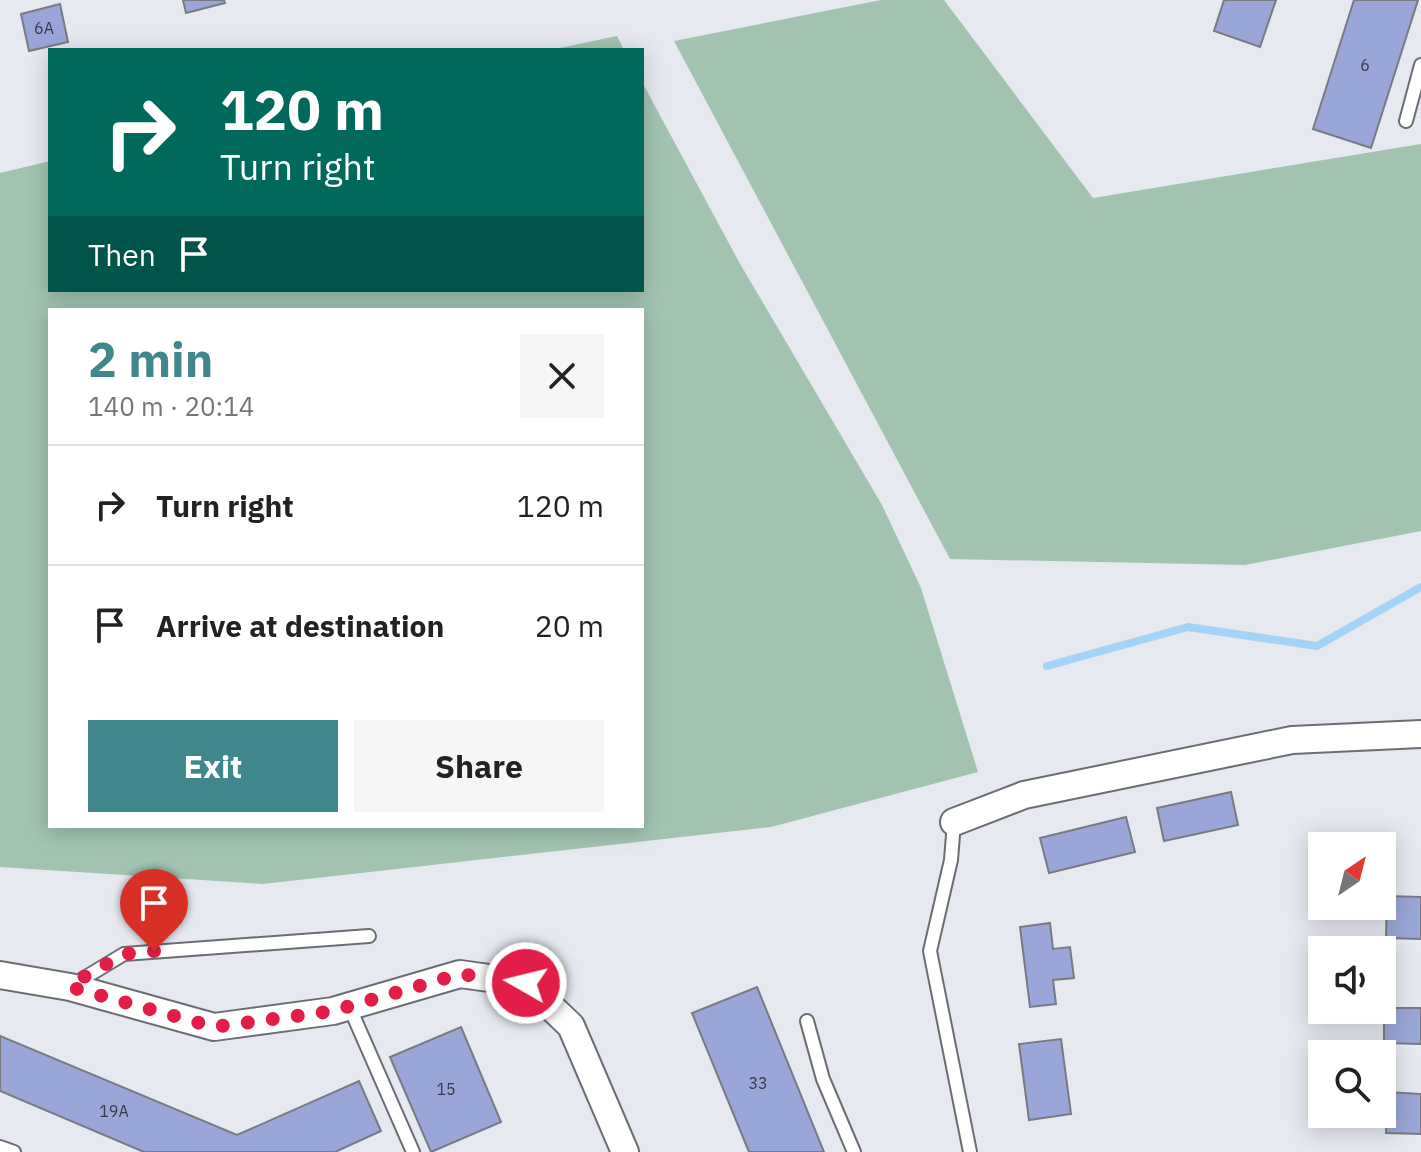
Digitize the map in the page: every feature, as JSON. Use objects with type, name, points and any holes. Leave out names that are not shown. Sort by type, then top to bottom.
[{"type":"street","points":[[954,822],[1024,795],[1292,740],[1421,734]]},
{"type":"street","points":[[0,975],[70,987],[214,1027],[333,1011],[460,974],[526,983],[571,1026],[625,1152]]},
{"type":"lane","points":[[1406,121],[1421,65]]},
{"type":"lane","points":[[954,822],[951,860],[930,951],[970,1152]]},
{"type":"lane","points":[[70,987],[124,954],[369,936]]},
{"type":"lane","points":[[349,1006],[413,1152]]},
{"type":"lane","points":[[807,1021],[823,1079],[854,1152]]},
{"type":"lane","points":[[0,1147],[14,1152]]},
{"type":"green space","points":[[881,0],[944,0],[1093,198],[1421,144],[1421,531],[1245,565],[950,559],[674,41]]},
{"type":"green space","points":[[617,36],[623,48],[560,48]]},
{"type":"green space","points":[[644,86],[739,262],[882,505],[921,588],[978,772],[771,827],[263,884],[0,867],[0,173],[48,161],[48,292],[644,292]]},
{"type":"building","points":[[183,0],[224,0],[225,3],[186,13]]},
{"type":"building","points":[[1224,0],[1276,0],[1260,47],[1214,31]]},
{"type":"building","points":[[1354,0],[1418,0],[1371,148],[1313,129]]},
{"type":"building","points":[[60,4],[68,42],[29,51],[21,14]]},
{"type":"building","points":[[1231,792],[1238,825],[1164,841],[1157,808]]},
{"type":"building","points":[[1126,817],[1135,852],[1049,873],[1040,838]]},
{"type":"building","points":[[1396,896],[1421,897],[1421,939],[1386,936],[1386,920],[1396,920]]},
{"type":"building","points":[[1050,923],[1053,949],[1070,947],[1074,978],[1053,980],[1056,1004],[1030,1007],[1020,927]]},
{"type":"building","points":[[757,987],[824,1152],[749,1152],[692,1013]]},
{"type":"building","points":[[1396,1008],[1421,1008],[1421,1044],[1384,1040],[1384,1024],[1396,1024]]},
{"type":"building","points":[[461,1027],[501,1122],[431,1152],[390,1057]]},
{"type":"building","points":[[0,1036],[237,1135],[359,1081],[381,1131],[335,1152],[144,1152],[0,1091]]},
{"type":"building","points":[[1061,1039],[1071,1114],[1029,1120],[1019,1044]]},
{"type":"building","points":[[1396,1093],[1421,1094],[1421,1134],[1386,1133],[1386,1128],[1396,1128]]},
{"type":"waterway","points":[[1047,666],[1188,627],[1317,646],[1421,587]]},
{"type":"route","points":[[154,951],[124,954],[70,987],[214,1027],[333,1011],[460,974],[526,983]]}]
